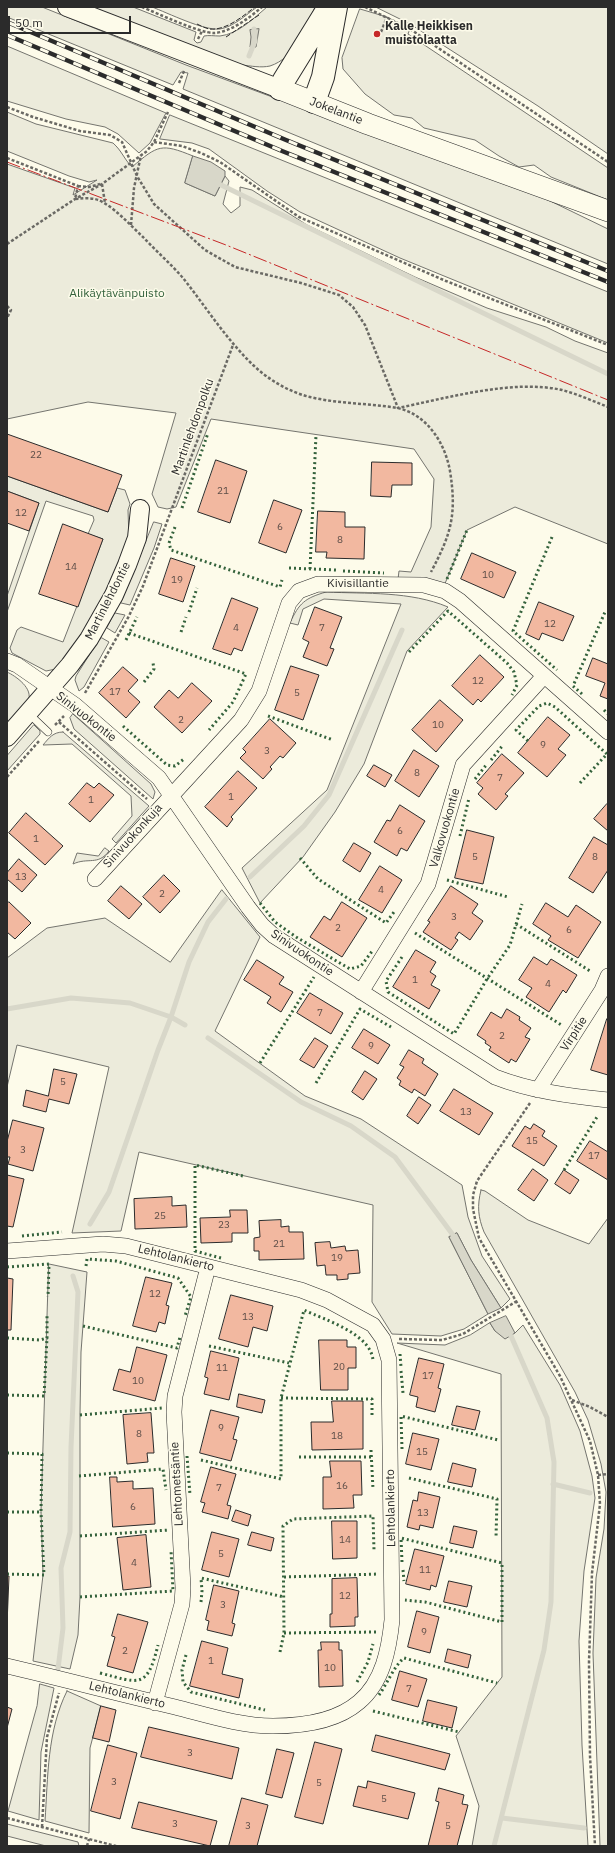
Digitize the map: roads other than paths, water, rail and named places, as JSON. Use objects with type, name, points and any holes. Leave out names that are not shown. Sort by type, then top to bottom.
[{"type":"highway","points":[[280,90],[284,80],[329,7]]},
{"type":"highway","points":[[314,102],[323,77],[336,7]]},
{"type":"main road","name":"Jokelantie","points":[[280,90],[608,211]]},
{"type":"street","name":"Jokelantie","points":[[67,7],[280,90]]},
{"type":"street","name":"Martinlehdontie","points":[[7,737],[50,688],[89,639],[114,595],[137,538],[140,509]]},
{"type":"street","name":"Kivisillantie","points":[[172,794],[189,778],[236,726],[251,705],[259,691],[289,603],[299,591],[318,584],[424,585],[445,591],[460,601],[608,732]]},
{"type":"street","name":"Sinivuokontie","points":[[7,661],[17,666],[79,708],[159,778],[172,794],[248,907],[262,925],[274,936],[495,1077],[516,1085],[538,1090],[608,1100]]},
{"type":"street","name":"Valkovuokontie","points":[[361,992],[428,884],[463,765],[544,676]]},
{"type":"street","name":"Sinivuokonkuja","points":[[95,879],[172,794]]},
{"type":"street","name":"Virpitie","points":[[538,1090],[602,990],[608,976]]},
{"type":"street","name":"Lehtolankierto","points":[[7,1251],[103,1244],[126,1246],[263,1280],[327,1300],[373,1325],[383,1339],[389,1360],[390,1372],[392,1620],[387,1657],[383,1668],[372,1687],[360,1702],[348,1710],[328,1719],[293,1726],[251,1725],[7,1666]]},
{"type":"street","name":"Lehtometsäntie","points":[[155,1703],[182,1604],[184,1588],[174,1428],[175,1396],[208,1267]]},
{"type":"lane","points":[[28,713],[48,732]]},
{"type":"waterway","points":[[249,56],[255,41],[254,29]]},
{"type":"waterway","points":[[215,182],[608,374]]},
{"type":"waterway","points":[[250,877],[304,826],[329,795],[402,630]]},
{"type":"waterway","points":[[90,1224],[109,1192],[189,962],[208,922],[226,899]]},
{"type":"waterway","points":[[7,1009],[71,998],[130,1003],[171,1017],[185,1025]]},
{"type":"waterway","points":[[208,1038],[301,1102],[351,1126],[395,1157],[453,1235]]},
{"type":"waterway","points":[[58,1669],[63,1628],[61,1568],[70,1532],[71,1447],[78,1292],[73,1276]]},
{"type":"waterway","points":[[494,1846],[544,1650],[551,1602],[554,1462],[547,1418],[511,1336]]},
{"type":"waterway","points":[[553,1484],[590,1493]]},
{"type":"waterway","points":[[502,1818],[584,1828]]},
{"type":"railway","points":[[7,22],[286,140],[608,271]]},
{"type":"railway","points":[[7,35],[282,151],[608,282]]},
{"type":"place","name":"Kalle Heikkisen muistolaatta","points":[[377,34]]},
{"type":"park label","name":"Alikäytävänpuisto","points":[[117,294]]}]
